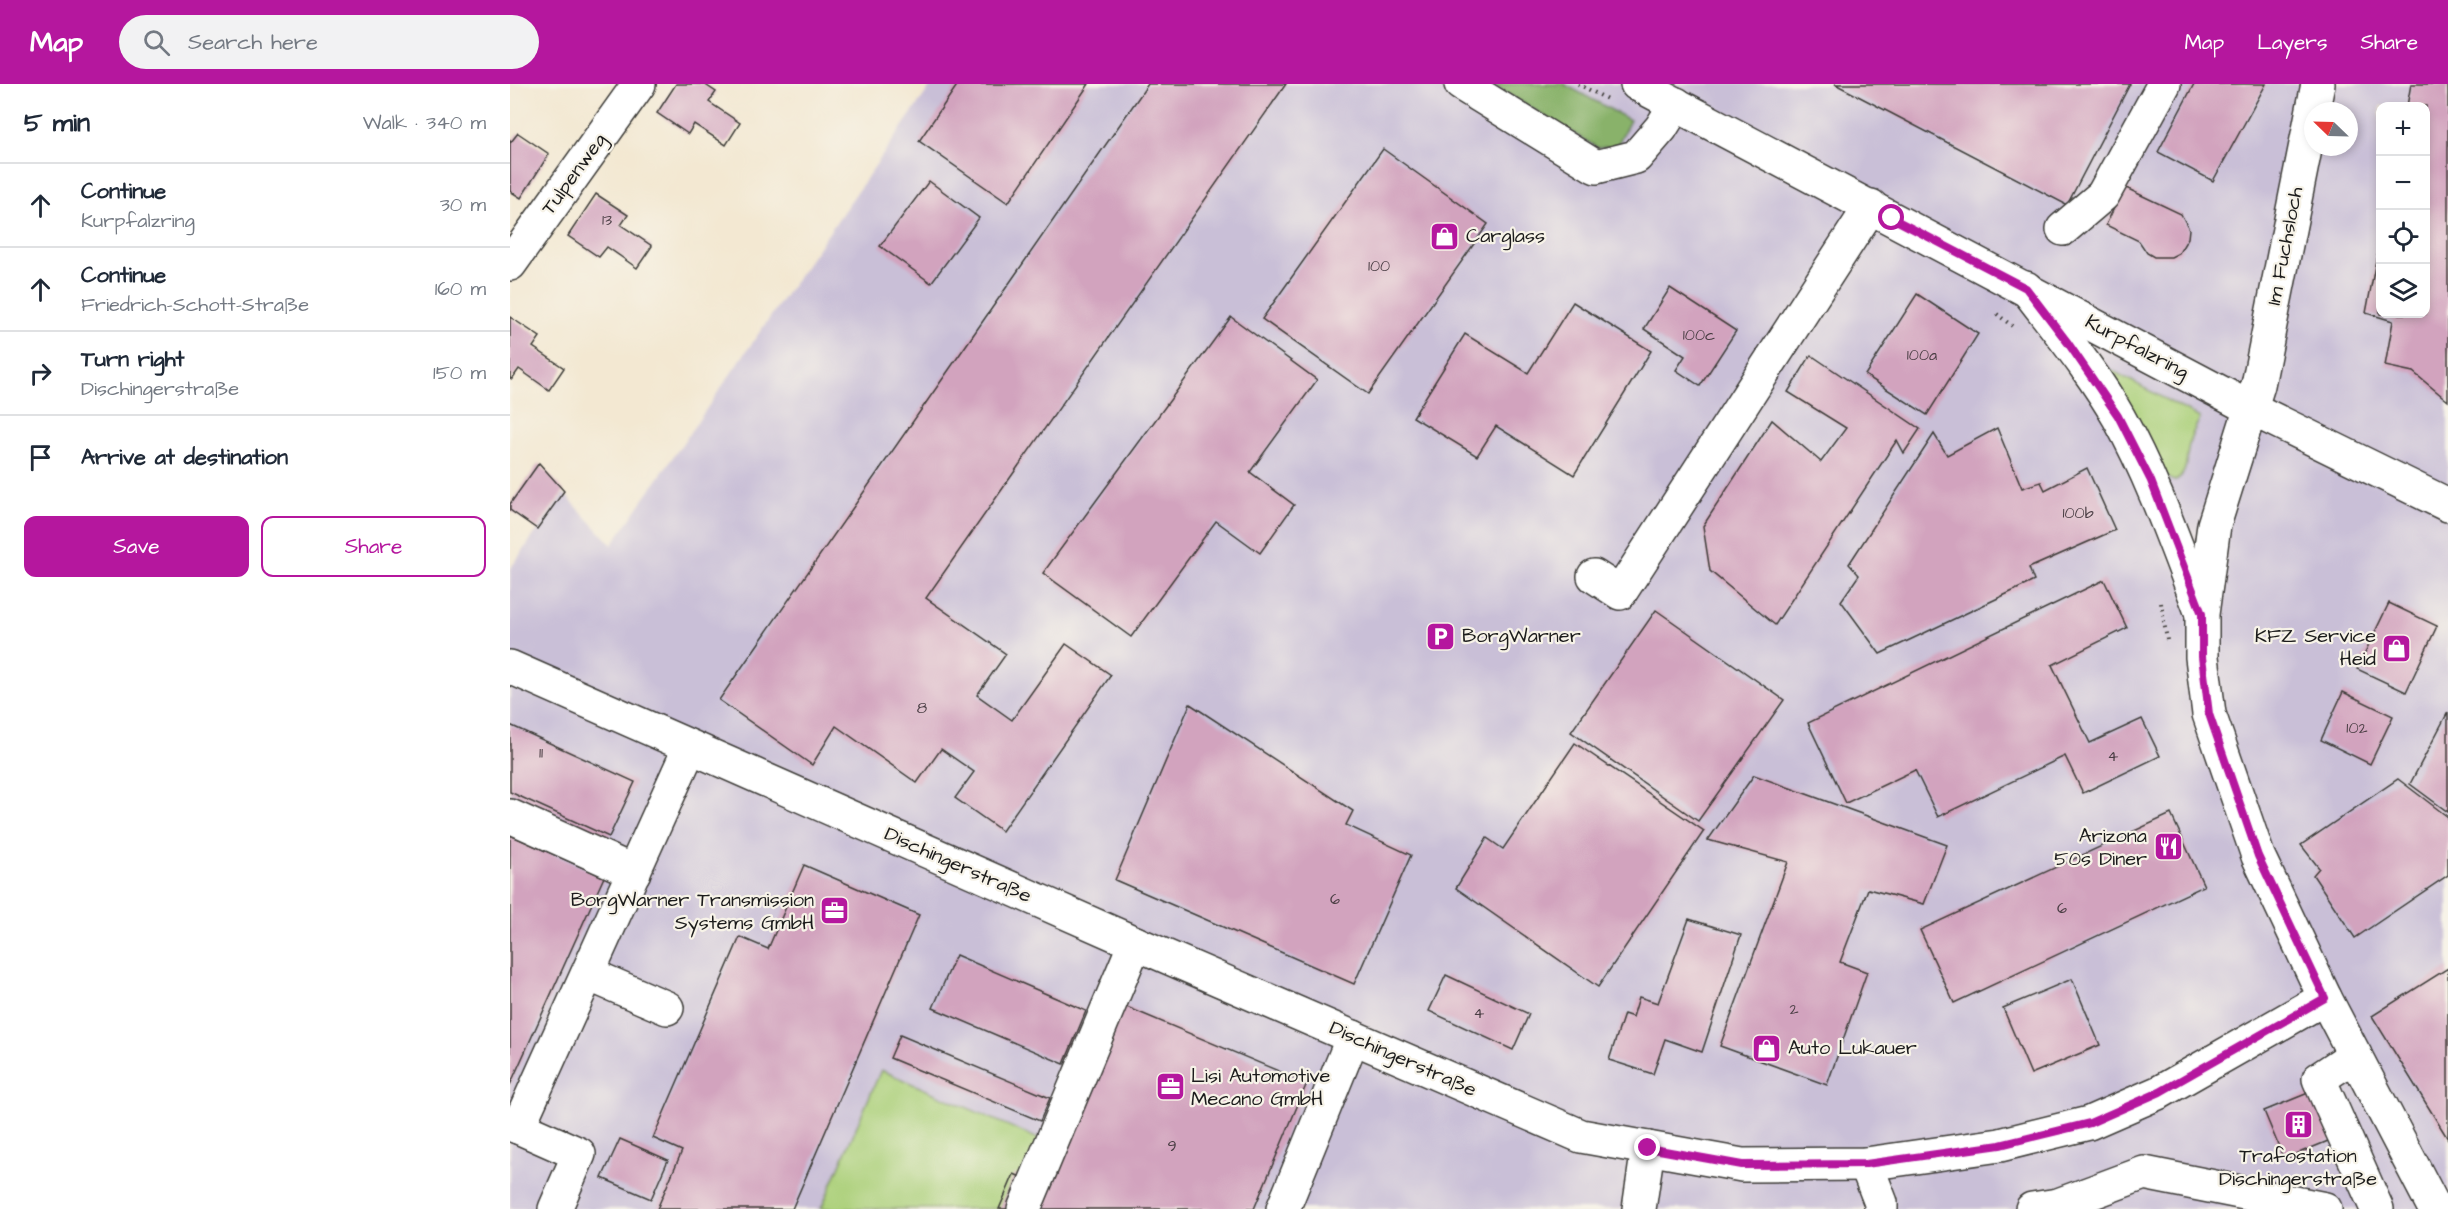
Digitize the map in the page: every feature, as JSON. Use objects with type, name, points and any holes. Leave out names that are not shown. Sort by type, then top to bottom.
[{"type":"street","name":"Tulpenweg","points":[[510,264],[639,84]]},
{"type":"street","points":[[1461,84],[1596,167],[1636,157],[1661,128],[1676,104]]},
{"type":"street","name":"Kurpfalzring","points":[[1637,84],[2250,408],[2448,505]]},
{"type":"street","points":[[2063,229],[2103,195],[2164,84]]},
{"type":"street","name":"Im Fuchsloch","points":[[2202,614],[2214,525],[2258,385],[2317,86]]},
{"type":"street","points":[[1594,576],[1620,593],[1871,206]]},
{"type":"street","points":[[2026,288],[2068,343],[2118,416],[2151,481],[2202,614],[2202,657],[2209,714],[2258,856],[2325,998],[2435,1209]]},
{"type":"street","name":"Dischingerstraße","points":[[510,667],[1135,943],[1581,1136],[1742,1165],[1866,1164],[2000,1145],[2090,1123],[2160,1092],[2325,998]]},
{"type":"street","points":[[555,1209],[579,1154],[514,1126],[588,974],[690,747]]},
{"type":"street","points":[[510,816],[634,872]]},
{"type":"street","points":[[1024,1209],[1135,943]]},
{"type":"street","points":[[588,974],[667,1008]]},
{"type":"street","points":[[1283,1209],[1353,1037]]},
{"type":"street","points":[[2355,1055],[2319,1079],[2377,1209]]},
{"type":"street","points":[[1639,1209],[1648,1148]]},
{"type":"street","points":[[1866,1164],[1881,1203],[1881,1209]]},
{"type":"street","points":[[2032,1209],[2058,1205],[2144,1173],[2325,1209]]},
{"type":"shaded area","points":[[932,84],[2448,84],[2448,1209],[510,1209],[510,569],[564,493],[612,545]]},
{"type":"green space","points":[[1491,84],[1564,84],[1630,120],[1617,146],[1598,148]]},
{"type":"green space","points":[[2102,365],[2200,418],[2191,438],[2185,469],[2179,478],[2174,481],[2167,478],[2146,433]]},
{"type":"green space","points":[[881,1070],[1043,1141],[1013,1209],[821,1209]]},
{"type":"building","points":[[676,84],[704,84],[716,92],[709,102],[740,123],[726,145],[694,124],[688,134],[657,113]]},
{"type":"building","points":[[958,84],[1089,84],[1008,203],[919,141]]},
{"type":"building","points":[[1148,84],[1286,84],[926,598],[1006,654],[977,695],[1012,720],[1066,644],[1111,675],[1002,831],[955,798],[974,772],[941,749],[917,783],[836,726],[812,765],[719,700]]},
{"type":"building","points":[[1835,84],[2130,84],[2067,205]]},
{"type":"building","points":[[2194,84],[2266,84],[2213,181],[2158,152]]},
{"type":"building","points":[[2411,84],[2448,84],[2448,401],[2413,372],[2385,366],[2393,321],[2383,318],[2430,318],[2430,102],[2408,102]]},
{"type":"building","points":[[518,133],[549,154],[521,198],[510,191],[510,141]]},
{"type":"building","points":[[1383,149],[1488,224],[1368,394],[1262,319]]},
{"type":"building","points":[[929,181],[979,218],[931,283],[880,246]]},
{"type":"building","points":[[2124,187],[2181,214],[2189,229],[2188,238],[2179,253],[2171,257],[2154,257],[2147,253],[2139,241],[2106,225]]},
{"type":"building","points":[[596,194],[628,215],[621,225],[652,246],[637,268],[607,247],[599,257],[568,236]]},
{"type":"building","points":[[2376,261],[2376,316],[2366,313]]},
{"type":"building","points":[[1670,288],[1736,331],[1700,386],[1676,370],[1685,356],[1644,329]]},
{"type":"building","points":[[1917,294],[1978,334],[1927,415],[1865,375]]},
{"type":"building","points":[[1573,302],[1651,351],[1574,475],[1496,426],[1477,456],[1413,417],[1465,334],[1528,373]]},
{"type":"building","points":[[510,317],[540,337],[533,347],[564,368],[549,390],[519,369],[512,379],[510,378]]},
{"type":"building","points":[[1231,317],[1317,380],[1250,472],[1294,505],[1260,553],[1216,521],[1131,637],[1043,573]]},
{"type":"building","points":[[1811,355],[1920,429],[1904,453],[1897,440],[1775,625],[1710,571],[1703,526],[1772,420],[1821,462],[1846,428],[1788,392]]},
{"type":"building","points":[[1997,428],[2022,488],[2041,482],[2045,490],[2087,468],[2115,530],[2029,568],[2034,581],[1880,654],[1841,601],[1859,575],[1849,564],[1934,434],[1947,455]]},
{"type":"building","points":[[539,463],[564,491],[537,529],[510,510],[510,504]]},
{"type":"building","points":[[2104,580],[2127,628],[2052,665],[2090,743],[2142,719],[2160,756],[2083,793],[2065,756],[1938,817],[1915,770],[1846,803],[1808,723]]},
{"type":"building","name":"KFZ Service Heid","points":[[2389,603],[2437,626],[2406,692],[2357,669]]},
{"type":"building","points":[[1656,610],[1784,700],[1698,821],[1571,732]]},
{"type":"building","points":[[2343,692],[2393,716],[2370,764],[2321,740]]},
{"type":"building","points":[[1190,704],[1353,811],[1346,825],[1411,855],[1354,984],[1115,880]]},
{"type":"building","points":[[2448,712],[2448,812],[2410,784]]},
{"type":"building","points":[[510,725],[635,782],[609,837],[510,792]]},
{"type":"building","points":[[1575,743],[1704,831],[1598,987],[1456,888],[1487,838],[1503,849]]},
{"type":"building","points":[[1754,775],[1947,845],[1924,904],[1868,889],[1840,962],[1867,972],[1827,1085],[1720,1046],[1788,862],[1708,840]]},
{"type":"building","points":[[2398,779],[2448,817],[2448,875],[2355,938],[2313,875],[2319,868],[2301,845]]},
{"type":"building","points":[[2171,814],[2204,886],[1954,1003],[1920,930]]},
{"type":"building","points":[[510,835],[604,877],[510,1085]]},
{"type":"building","points":[[804,865],[919,915],[792,1209],[657,1209],[682,1151],[653,1138],[740,937],[768,949]]},
{"type":"building","points":[[1689,919],[1741,935],[1702,1052],[1665,1039],[1653,1074],[1609,1060],[1624,1014],[1633,1017],[1639,997],[1658,1003]]},
{"type":"building","points":[[956,955],[1086,1011],[1064,1064],[933,1008]]},
{"type":"building","points":[[2448,968],[2448,1139],[2372,1016]]},
{"type":"building","points":[[1446,975],[1529,1014],[1513,1050],[1429,1011]]},
{"type":"building","points":[[2072,979],[2100,1045],[2031,1074],[2003,1008]]},
{"type":"building","points":[[1122,1005],[1307,1083],[1254,1209],[1036,1209]]},
{"type":"building","points":[[900,1035],[1050,1098],[1040,1121],[890,1058]]},
{"type":"building","name":"Trafostation Dischingerstraße","points":[[2313,1091],[2333,1139],[2284,1159],[2264,1111]]},
{"type":"building","points":[[620,1139],[668,1160],[651,1199],[602,1178]]},
{"type":"building","points":[[1014,1174],[1032,1182],[1020,1209],[999,1209]]},
{"type":"place","name":"Carglass","points":[[1445,236]]},
{"type":"place","name":"BorgWarner","points":[[1441,636]]},
{"type":"place","name":"KFZ Service Heid","points":[[2397,648]]},
{"type":"place","name":"Arizona 50s Diner","points":[[2168,847]]},
{"type":"place","name":"BorgWarner Transmission Systems GmbH","points":[[835,911]]},
{"type":"place","name":"Auto Lukauer","points":[[1767,1048]]},
{"type":"place","name":"Lisi Automotive Mecano GmbH","points":[[1170,1087]]},
{"type":"place","name":"Trafostation Dischingerstraße","points":[[2298,1125]]},
{"type":"route","points":[[1648,1148],[1742,1165],[1866,1164],[2000,1145],[2090,1123],[2160,1092],[2325,998],[2258,856],[2209,714],[2202,657],[2202,614],[2151,481],[2118,416],[2068,343],[2026,288],[1892,218]]}]
